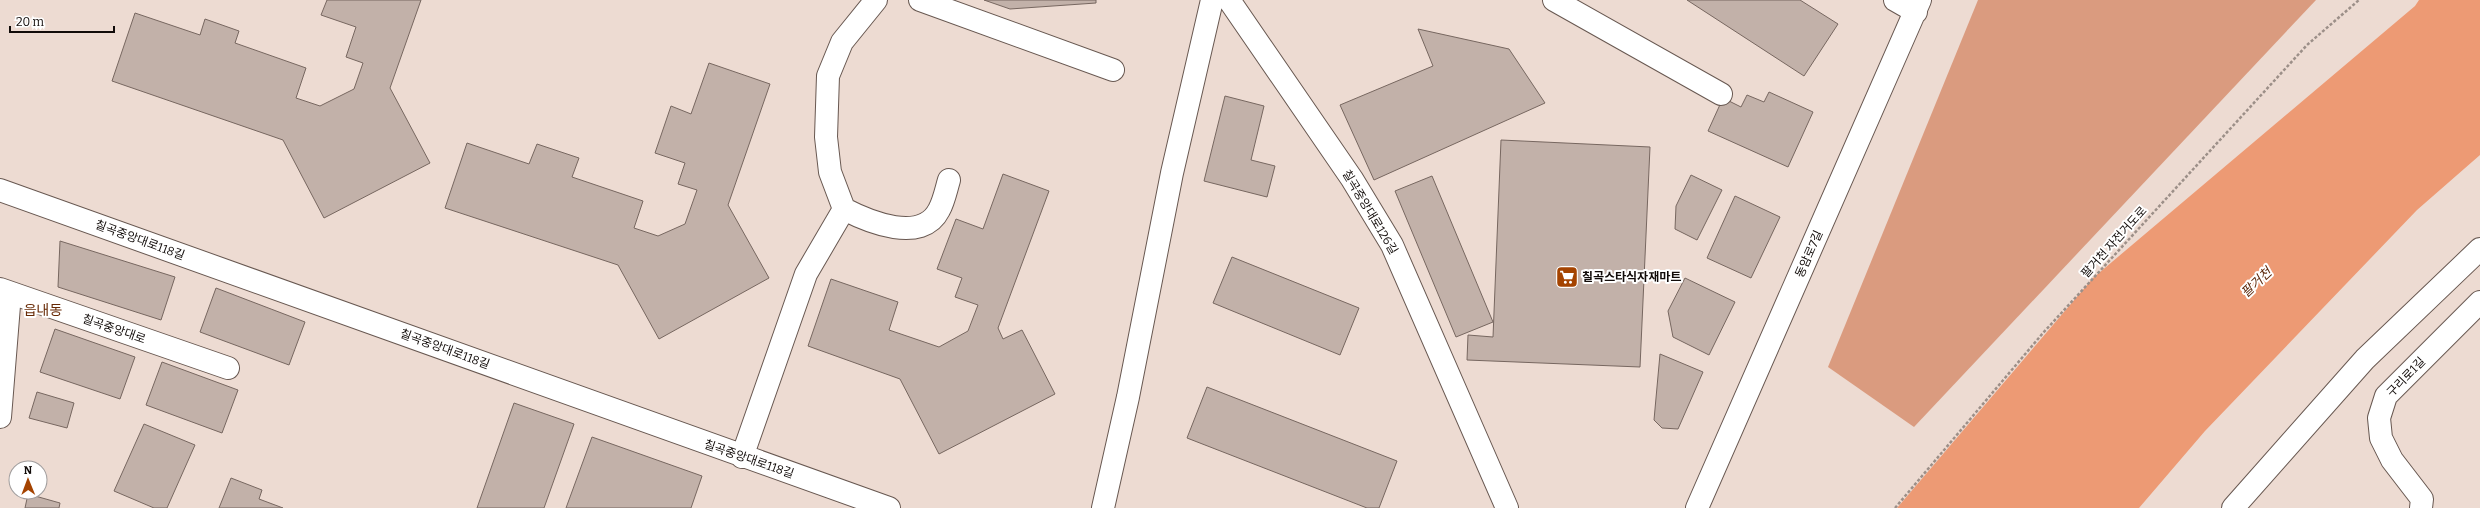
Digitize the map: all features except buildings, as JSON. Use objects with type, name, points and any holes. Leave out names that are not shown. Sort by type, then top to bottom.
[{"type":"street","points":[[876,0],[842,42],[828,76],[827,144],[830,172],[844,209],[868,221],[907,229],[928,223],[939,210],[949,180]]},
{"type":"street","points":[[920,0],[1113,70]]},
{"type":"street","points":[[1103,508],[1128,397],[1172,173],[1212,0]]},
{"type":"street","name":"칠곡중앙대로126길","points":[[1229,0],[1352,179],[1392,245],[1507,508]]},
{"type":"street","points":[[1554,0],[1722,94]]},
{"type":"street","points":[[1895,0],[1918,6]]},
{"type":"street","name":"동암로7길","points":[[1697,508],[1918,6]]},
{"type":"street","name":"칠곡중앙대로118길","points":[[0,190],[742,457],[890,508]]},
{"type":"street","points":[[742,457],[806,274],[844,209]]},
{"type":"street","points":[[2233,508],[2365,360],[2480,249]]},
{"type":"street","points":[[0,417],[5,291]]},
{"type":"street","name":"칠곡중앙대로","points":[[5,291],[228,368]]},
{"type":"street","name":"구리로1길","points":[[2421,508],[2422,499],[2392,460],[2381,438],[2379,418],[2386,396],[2480,302]]},
{"type":"path","name":"팔거천 자전거도로","points":[[1895,508],[2049,327],[2307,46],[2359,0]]},
{"type":"shaded area","points":[[1978,0],[2316,0],[1914,427],[1828,367]]},
{"type":"water","name":"팔거천","points":[[2419,0],[2480,0],[2480,155],[2417,210],[2205,431],[2139,508],[1897,508],[2093,278],[2415,6]]},
{"type":"place","name":"칠곡스타식자재마트","points":[[1567,277]]},
{"type":"district","name":"읍내동","points":[[43,310]]}]
